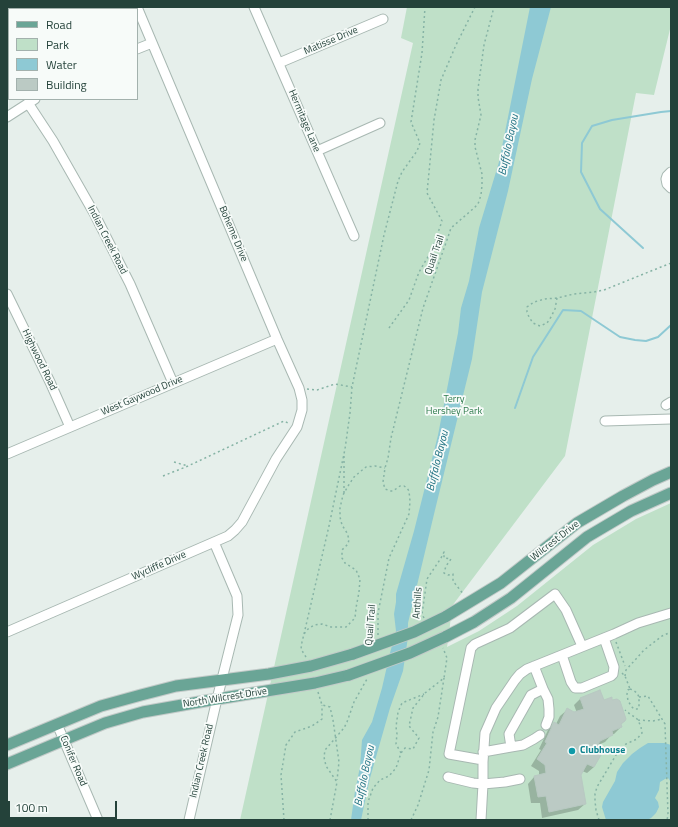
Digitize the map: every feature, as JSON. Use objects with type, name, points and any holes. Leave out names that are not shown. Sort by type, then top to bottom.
[{"type":"main road","name":"Wilcrest Drive","points":[[445,617],[501,583],[577,523],[623,496],[671,472]]},
{"type":"main road","name":"Wilcrest Drive","points":[[445,636],[474,622],[511,598],[587,537],[631,512],[671,492]]},
{"type":"main road","points":[[487,592],[497,607]]},
{"type":"main road","name":"North Wilcrest Drive","points":[[7,745],[101,706],[141,694],[176,686],[269,674],[311,666],[353,654],[414,632],[445,617]]},
{"type":"main road","name":"North Wilcrest Drive","points":[[7,764],[105,723],[143,712],[315,683],[349,675],[410,653],[445,636]]},
{"type":"street","name":"Hermitage Lane","points":[[254,7],[354,236]]},
{"type":"street","name":"Boheme Drive","points":[[138,11],[277,339],[300,388],[302,410],[297,427],[276,459]]},
{"type":"street","name":"Matisse Drive","points":[[279,63],[383,19]]},
{"type":"street","points":[[138,48],[152,42]]},
{"type":"street","points":[[7,116],[32,101]]},
{"type":"street","name":"Indian Creek Road","points":[[32,101],[52,141],[94,213],[130,284],[173,383]]},
{"type":"street","points":[[317,151],[380,123]]},
{"type":"street","points":[[671,172],[666,176],[666,184],[671,188]]},
{"type":"street","name":"Highwood Road","points":[[7,294],[70,427]]},
{"type":"street","name":"West Gaywood Drive","points":[[7,454],[277,339]]},
{"type":"street","points":[[605,421],[671,419]]},
{"type":"street","name":"Wycliffe Drive","points":[[7,632],[228,536],[242,522],[276,459]]},
{"type":"street","name":"Indian Creek Road","points":[[189,820],[221,680],[238,615],[237,596],[214,542]]},
{"type":"street","points":[[540,735],[534,740],[523,745],[511,747],[483,756],[449,754],[471,648],[475,644],[510,628],[555,594],[566,610],[582,646]]},
{"type":"street","points":[[481,820],[485,733],[496,708],[520,674],[527,669],[562,656],[582,646],[671,613]]},
{"type":"street","points":[[562,656],[571,682],[575,688],[582,688],[611,676],[614,666],[604,638]]},
{"type":"street","points":[[534,666],[548,699],[549,717],[546,725]]},
{"type":"street","points":[[511,747],[509,734],[531,695],[543,689]]},
{"type":"street","name":"Conifer Road","points":[[57,724],[98,820]]},
{"type":"street","points":[[448,777],[483,784],[520,778]]},
{"type":"path","points":[[311,666],[301,649],[302,642],[329,526],[350,413],[352,387],[384,235],[398,181],[402,172],[417,151],[420,143],[411,122],[422,53],[425,7]]},
{"type":"path","points":[[389,328],[410,300],[419,272],[432,250],[442,221],[427,194],[434,120],[442,80],[456,45],[475,7]]},
{"type":"path","name":"Quail Trail","points":[[378,638],[378,614],[389,558],[409,514],[410,501],[409,491],[404,486],[400,486],[394,491],[386,489],[383,482],[385,468],[423,308],[448,236],[451,228],[478,204],[481,195],[482,174],[475,147],[475,140],[481,116],[478,89],[484,45],[494,7]]},
{"type":"path","points":[[557,298],[555,309],[547,323],[540,326],[533,323],[527,312],[527,307],[534,302],[574,294],[604,290],[671,263]]},
{"type":"path","points":[[300,388],[317,390],[335,384],[352,387]]},
{"type":"path","points":[[162,476],[188,466],[284,421],[297,427]]},
{"type":"path","points":[[344,449],[344,494]]},
{"type":"path","points":[[174,462],[188,466]]},
{"type":"path","name":"Quail Trail","points":[[304,634],[314,625],[322,624],[331,626],[346,626],[355,618],[360,579],[356,570],[345,563],[342,558],[342,550],[348,544],[349,539],[342,525],[340,508],[344,494],[354,477],[366,467],[375,466],[385,468]]},
{"type":"path","name":"Anthills","points":[[424,619],[422,614],[427,579],[444,552],[444,558],[451,559],[446,566],[444,573],[448,575],[453,574],[453,581],[470,602]]},
{"type":"path","points":[[630,689],[628,690],[627,697],[630,705],[634,709],[637,709],[639,705],[639,697],[637,693],[630,689],[625,676],[626,670],[644,650],[662,636],[671,632]]},
{"type":"path","points":[[614,634],[625,666]]},
{"type":"path","points":[[411,820],[418,805],[429,770],[433,732],[438,717],[447,658],[443,647],[440,647]]},
{"type":"path","points":[[614,670],[625,676]]},
{"type":"path","points":[[337,782],[326,766],[324,750],[344,728],[354,702],[368,678]]},
{"type":"path","points":[[368,820],[368,802],[373,788],[380,780],[389,776],[396,768],[401,753],[405,748],[413,749],[420,738],[409,726],[412,708],[425,693],[444,678]]},
{"type":"path","points":[[284,820],[281,775],[286,746],[295,732],[312,726],[322,719],[322,705],[315,683]]},
{"type":"path","points":[[401,753],[396,744],[398,712],[402,703],[425,693]]},
{"type":"path","points":[[639,697],[648,696],[665,724],[667,820]]},
{"type":"path","points":[[322,705],[330,707],[336,736],[339,762],[330,820]]},
{"type":"path","points":[[599,820],[595,801],[597,787],[619,750],[641,735],[642,730],[638,720],[625,710]]},
{"type":"path","points":[[638,720],[653,721],[662,719]]},
{"type":"green space","name":"Terry Hershey Park","points":[[407,7],[671,7],[671,25],[654,95],[636,93],[565,456],[452,606],[447,647],[479,631],[517,606],[593,545],[636,519],[671,503],[671,820],[240,820],[413,43],[401,38]]},
{"type":"water","name":"Buffalo Bayou","points":[[530,7],[551,7],[532,79],[508,191],[482,292],[472,359],[408,623],[408,637],[403,671],[390,708],[370,778],[361,820],[351,820],[360,767],[362,740],[372,722],[396,631],[394,614],[396,594],[414,531],[438,435],[458,333],[461,308],[469,281],[479,228],[499,162]]},
{"type":"water","points":[[648,743],[665,743],[671,745],[671,782],[668,778],[660,782],[659,790],[655,798],[659,807],[656,813],[647,820],[606,820],[602,807],[603,802],[615,781],[617,772],[632,754]]},
{"type":"building","name":"Clubhouse","points":[[600,690],[604,700],[612,697],[612,700],[617,699],[620,701],[626,719],[621,724],[622,727],[612,731],[613,735],[600,741],[595,750],[601,755],[594,767],[587,764],[581,775],[586,804],[549,812],[546,796],[538,797],[534,776],[546,773],[545,765],[537,759],[547,743],[545,742],[554,722],[559,725],[567,708],[574,712],[584,709],[580,698]]},
{"type":"waterway","points":[[643,248],[600,209],[581,172],[582,143],[592,126],[612,120],[671,111]]},
{"type":"waterway","points":[[515,408],[533,357],[563,310],[581,311],[620,337],[635,340],[646,341],[658,337],[671,325]]},
{"type":"place","name":"Clubhouse","points":[[572,751]]}]
